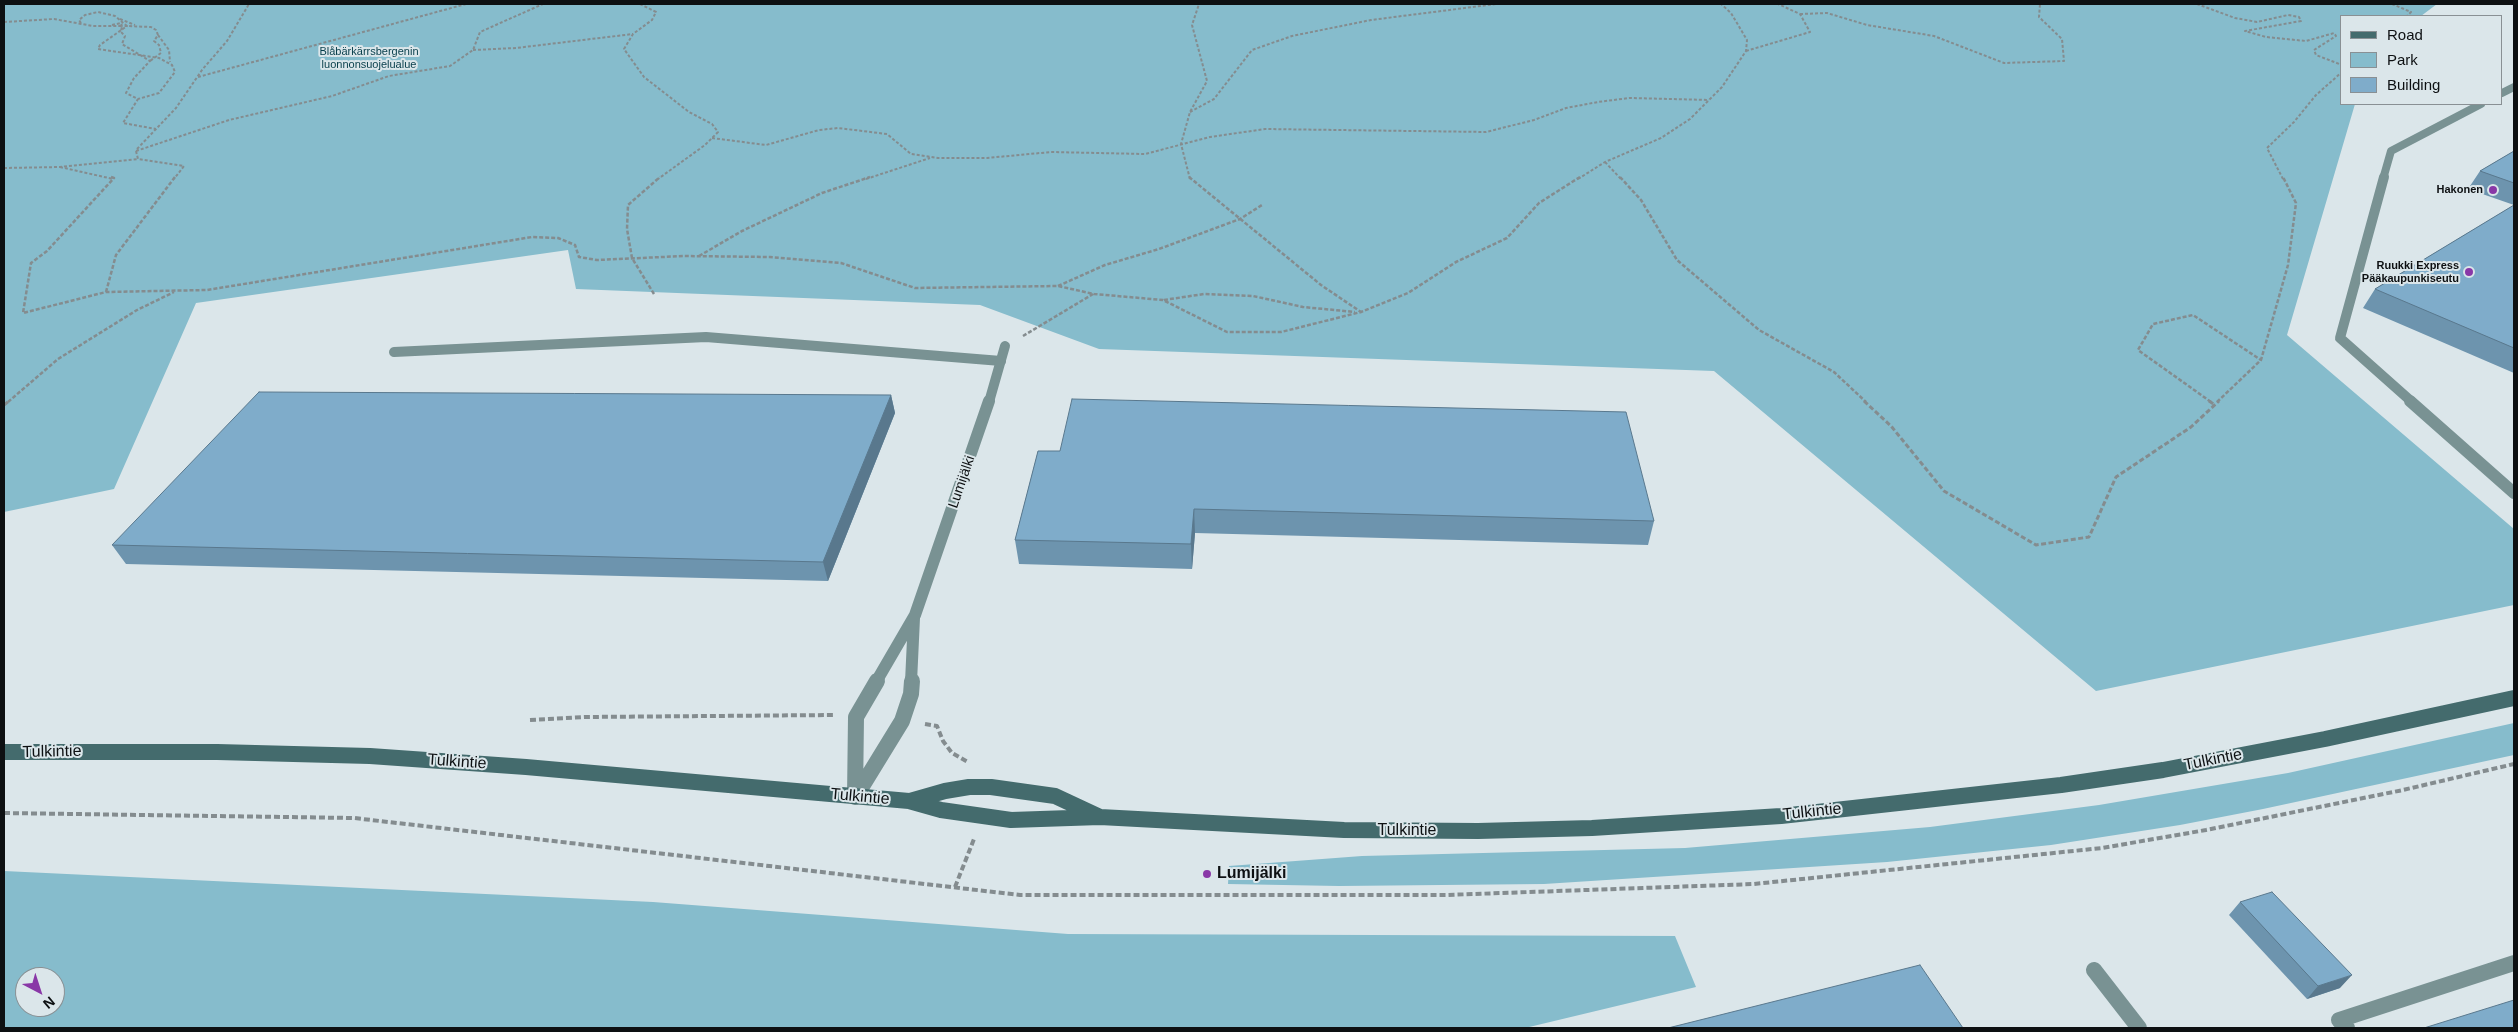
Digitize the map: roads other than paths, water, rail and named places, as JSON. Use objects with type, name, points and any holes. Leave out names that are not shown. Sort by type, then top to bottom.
[{"type":"main road","name":"Tulkintie","points":[[4,752],[217,752],[370,756],[526,767],[908,801],[941,810],[1011,820],[1060,820],[1100,817],[1344,830],[1478,831],[1592,828],[1781,816],[2061,784],[2163,770],[2325,740],[2514,698]]},
{"type":"main road","name":"Tulkintie","points":[[908,801],[945,790],[991,787],[1055,796],[1100,817]]},
{"type":"street","points":[[2479,105],[2391,150],[2340,338],[2514,493]]},
{"type":"street","points":[[394,352],[706,337],[1001,361]]},
{"type":"street","name":"Lumijälki","points":[[855,796],[856,717],[914,616],[987,409],[1005,346]]},
{"type":"street","name":"Lumijälki","points":[[855,796],[902,721],[911,694],[914,616]]},
{"type":"street","points":[[2347,1028],[2339,1020],[2514,963]]},
{"type":"street","points":[[2094,970],[2139,1028]]},
{"type":"place","name":"Hakonen","points":[[2493,190]]},
{"type":"place","name":"Ruukki Express Pääkaupunkiseutu","points":[[2469,272]]},
{"type":"place","name":"Lumijälki","points":[[1207,874]]},
{"type":"park label","name":"Blåbärkärrsbergenin luonnonsuojelualue","points":[[369,58]]}]
